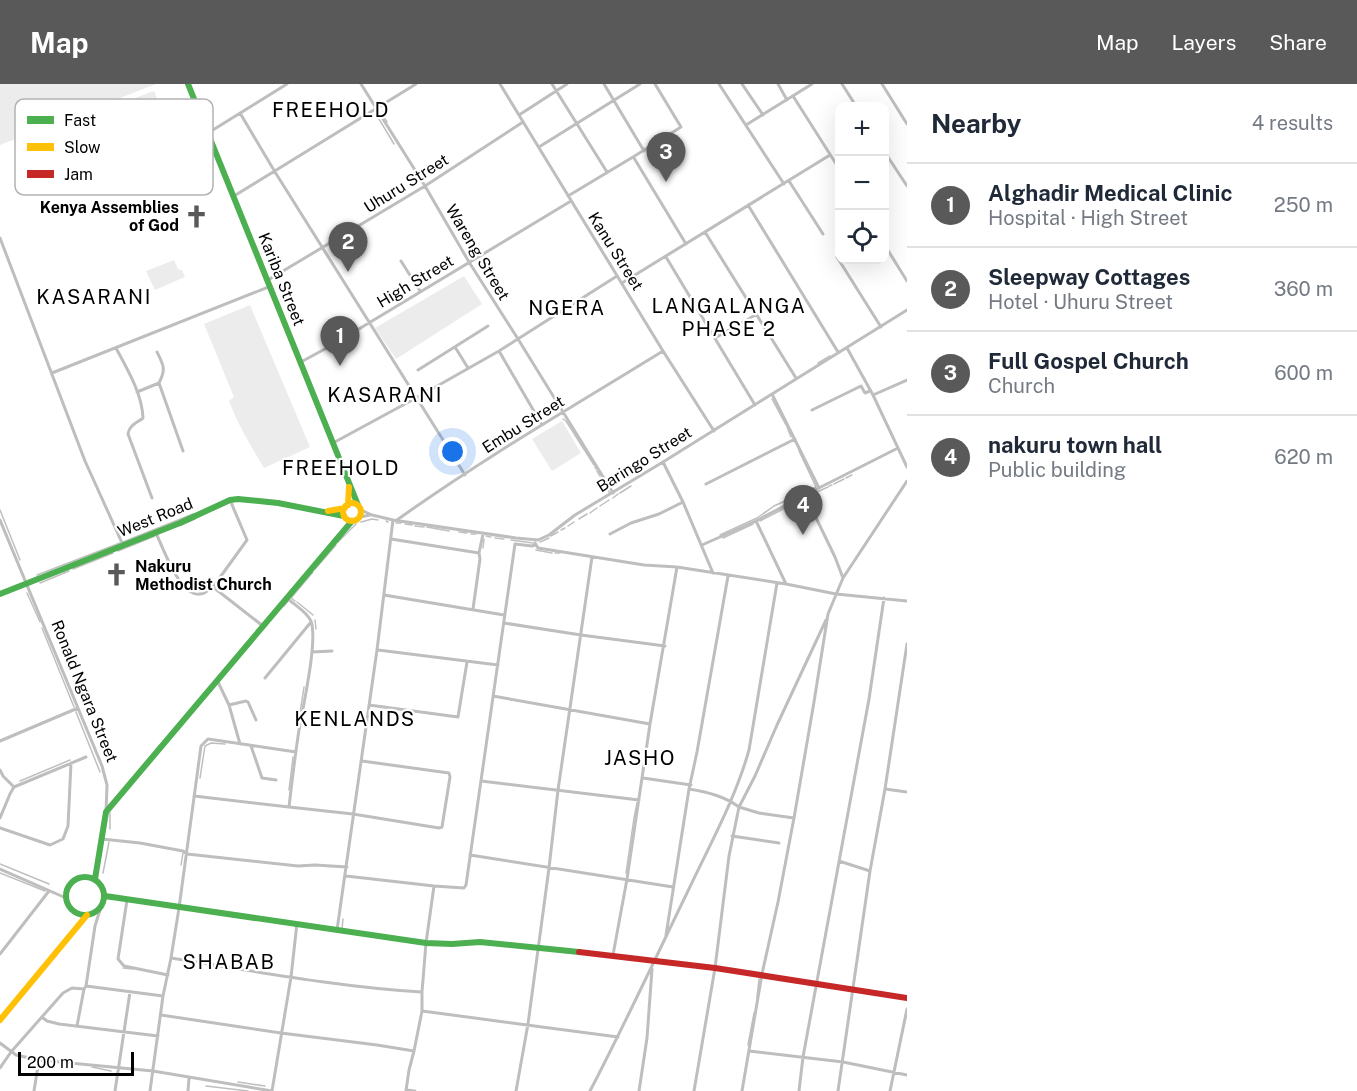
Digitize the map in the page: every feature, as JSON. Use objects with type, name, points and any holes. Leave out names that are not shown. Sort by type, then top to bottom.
[{"type":"street","name":"Kariba Street","points":[[188,84],[194,99]]},
{"type":"street","points":[[213,130],[286,84]]},
{"type":"street","name":"Wareng Street","points":[[361,84],[613,493]]},
{"type":"street","points":[[234,196],[416,84]]},
{"type":"street","name":"Kanu Street","points":[[500,84],[663,351],[714,430]]},
{"type":"street","points":[[552,84],[607,172]]},
{"type":"street","points":[[519,115],[567,84]]},
{"type":"street","points":[[604,84],[644,150]]},
{"type":"street","points":[[538,147],[640,84]]},
{"type":"street","points":[[568,196],[681,127],[655,84]]},
{"type":"street","points":[[719,84],[784,184]]},
{"type":"street","points":[[742,84],[763,115]]},
{"type":"street","points":[[778,84],[787,100]]},
{"type":"street","points":[[746,124],[812,84]]},
{"type":"street","points":[[842,84],[853,102]]},
{"type":"street","points":[[882,84],[907,124]]},
{"type":"street","points":[[793,96],[835,162]]},
{"type":"street","points":[[240,113],[465,475]]},
{"type":"street","name":"Uhuru Street","points":[[51,374],[269,283],[524,122]]},
{"type":"street","name":"Kariba Street","points":[[213,145],[302,362],[359,511]]},
{"type":"street","points":[[622,284],[830,155]]},
{"type":"street","points":[[888,156],[907,186]]},
{"type":"street","points":[[633,157],[686,244]]},
{"type":"street","points":[[789,181],[823,234]]},
{"type":"street","name":"High Street","points":[[302,362],[571,201]]},
{"type":"street","points":[[748,206],[838,352]]},
{"type":"street","points":[[705,232],[796,378]]},
{"type":"street","points":[[0,238],[85,460],[123,545]]},
{"type":"street","points":[[889,251],[907,281]]},
{"type":"street","points":[[665,256],[755,405]]},
{"type":"street","points":[[401,261],[420,291]]},
{"type":"street","points":[[841,264],[881,327]]},
{"type":"street","points":[[333,443],[499,351],[617,276]]},
{"type":"street","name":"Baringo Street","points":[[504,615],[515,544],[532,546],[534,542],[549,535],[575,515],[907,310]]},
{"type":"street","points":[[715,338],[757,314]]},
{"type":"street","points":[[418,370],[488,326]]},
{"type":"street","points":[[455,347],[468,369]]},
{"type":"street","points":[[847,347],[907,467]]},
{"type":"street","points":[[116,348],[137,392],[143,418],[133,424],[128,434],[152,498]]},
{"type":"street","points":[[499,351],[542,425]]},
{"type":"street","name":"Embu Street","points":[[395,520],[542,425],[663,351]]},
{"type":"street","points":[[158,352],[165,369],[159,383],[183,451]]},
{"type":"street","points":[[812,410],[861,386],[865,393],[872,393],[907,380]]},
{"type":"street","points":[[137,392],[159,383]]},
{"type":"street","points":[[772,394],[819,488]]},
{"type":"street","points":[[706,484],[795,439]]},
{"type":"street","points":[[702,545],[756,521],[898,448]]},
{"type":"street","points":[[663,462],[713,573]]},
{"type":"street","points":[[694,1091],[715,968],[732,836],[739,807],[843,578],[907,481]]},
{"type":"street","points":[[106,812],[343,532],[348,518],[346,506],[350,484]]},
{"type":"street","points":[[805,495],[843,578]]},
{"type":"street","points":[[155,532],[182,586],[199,594],[213,587],[247,541],[247,536],[230,500]]},
{"type":"street","name":"West Road","points":[[0,594],[180,523],[230,500],[278,503],[348,518]]},
{"type":"street","points":[[610,534],[682,502]]},
{"type":"street","name":"West Road","points":[[326,512],[353,503],[359,511]]},
{"type":"street","points":[[359,511],[372,515]]},
{"type":"street","points":[[348,518],[359,511],[395,520],[534,542],[538,548],[592,557],[644,565],[677,567],[836,594],[907,601]]},
{"type":"street","name":"Ronald Ngara Street","points":[[0,520],[106,778],[106,812],[95,879]]},
{"type":"street","points":[[338,930],[395,520]]},
{"type":"street","points":[[756,521],[786,584]]},
{"type":"street","points":[[473,609],[479,553],[484,533]]},
{"type":"street","points":[[391,539],[479,553]]},
{"type":"street","points":[[516,1091],[528,1024],[558,790],[592,557]]},
{"type":"street","points":[[613,955],[677,567]]},
{"type":"street","points":[[665,940],[728,576]]},
{"type":"street","points":[[590,1091],[652,968],[743,773],[749,750],[777,583]]},
{"type":"street","points":[[213,587],[263,626]]},
{"type":"street","points":[[346,876],[466,888],[504,623],[504,615],[384,595]]},
{"type":"street","points":[[288,598],[305,613],[311,622],[312,652],[289,807]]},
{"type":"street","points":[[799,1091],[803,1057],[869,699],[884,598]]},
{"type":"street","points":[[742,1091],[762,975],[794,818],[828,614]]},
{"type":"street","points":[[265,678],[311,622]]},
{"type":"street","points":[[504,623],[665,646]]},
{"type":"street","points":[[838,1091],[870,871],[907,644]]},
{"type":"street","points":[[377,650],[498,665]]},
{"type":"street","points":[[312,652],[332,651]]},
{"type":"street","points":[[369,705],[458,717],[467,662]]},
{"type":"street","points":[[217,680],[229,705],[240,744]]},
{"type":"street","points":[[493,696],[651,724]]},
{"type":"street","points":[[229,705],[248,702],[256,720]]},
{"type":"street","points":[[0,741],[78,708]]},
{"type":"street","points":[[150,1091],[187,854],[200,752],[208,739],[296,752]]},
{"type":"street","points":[[251,746],[262,778],[276,780]]},
{"type":"street","points":[[0,818],[14,787],[86,757]]},
{"type":"street","points":[[194,796],[353,814],[440,828],[443,826],[449,773],[362,760]]},
{"type":"street","points":[[0,828],[50,845],[63,839],[68,826],[71,763]]},
{"type":"street","points":[[0,770],[14,787]]},
{"type":"street","points":[[644,778],[690,787],[759,813],[794,818]]},
{"type":"street","points":[[481,781],[639,800]]},
{"type":"street","points":[[885,789],[907,792]]},
{"type":"street","points":[[732,836],[779,843]]},
{"type":"street","points":[[102,840],[183,850],[187,854],[298,866],[347,867]]},
{"type":"street","points":[[470,855],[674,887]]},
{"type":"street","points":[[839,861],[870,871]]},
{"type":"street","points":[[0,869],[66,898]]},
{"type":"street","points":[[77,1026],[95,926],[105,896],[104,890],[95,879],[84,877],[74,881],[67,890],[66,898],[70,908],[75,912],[87,915],[101,907]]},
{"type":"street","points":[[415,1091],[406,1090],[422,1011],[426,943],[434,886]]},
{"type":"street","points":[[0,954],[49,891]]},
{"type":"street","points":[[105,896],[426,943],[480,942],[613,955],[715,968],[907,998]]},
{"type":"street","points":[[127,900],[118,960],[124,966],[168,975]]},
{"type":"street","points":[[0,1020],[87,915]]},
{"type":"street","points":[[0,1043],[16,1056],[153,1071],[272,1091],[291,976],[297,923]]},
{"type":"street","points":[[171,958],[384,989],[422,992]]},
{"type":"street","points":[[639,1091],[647,1038],[652,968]]},
{"type":"street","points":[[0,1068],[11,1052],[68,989],[85,987],[164,996]]},
{"type":"street","points":[[115,1091],[129,992]]},
{"type":"street","points":[[890,1091],[907,1009]]},
{"type":"street","points":[[422,1011],[618,1037]]},
{"type":"street","points":[[161,1015],[414,1052]]},
{"type":"street","points":[[42,1018],[47,1021],[77,1026],[158,1036]]},
{"type":"street","points":[[749,1051],[843,1062],[907,1075]]},
{"type":"street","points":[[34,1091],[39,1060]]},
{"type":"street","points":[[188,1091],[189,1078]]},
{"type":"shaded area","points":[[0,84],[156,84],[118,99],[15,99],[15,139],[0,145]]},
{"type":"shaded area","points":[[154,91],[157,99],[132,99]]},
{"type":"shaded area","points":[[174,260],[185,277],[155,290],[146,271]]},
{"type":"shaded area","points":[[464,276],[482,304],[396,359],[375,328]]},
{"type":"shaded area","points":[[250,305],[310,447],[264,468],[229,401],[234,397],[204,324]]},
{"type":"shaded area","points":[[562,421],[581,453],[552,471],[532,439]]},
{"type":"waterway","points":[[383,112],[387,122]]},
{"type":"waterway","points":[[375,117],[379,119],[394,144]]},
{"type":"waterway","points":[[818,363],[830,356]]},
{"type":"waterway","points":[[772,399],[786,425]]},
{"type":"waterway","points":[[563,419],[594,465]]},
{"type":"waterway","points":[[787,427],[791,437]]},
{"type":"waterway","points":[[720,535],[816,487],[799,451]]},
{"type":"waterway","points":[[597,471],[600,476]]},
{"type":"waterway","points":[[846,478],[852,475]]},
{"type":"waterway","points":[[601,478],[604,483]]},
{"type":"waterway","points":[[834,484],[844,479]]},
{"type":"waterway","points":[[620,493],[631,486]]},
{"type":"waterway","points":[[606,487],[609,492]]},
{"type":"waterway","points":[[808,496],[828,487]]},
{"type":"waterway","points":[[613,498],[618,494]]},
{"type":"waterway","points":[[600,506],[609,500]]},
{"type":"waterway","points":[[760,521],[801,500]]},
{"type":"waterway","points":[[590,513],[597,508]]},
{"type":"waterway","points":[[0,510],[20,560]]},
{"type":"waterway","points":[[123,542],[193,514]]},
{"type":"waterway","points":[[579,519],[587,514]]},
{"type":"waterway","points":[[181,525],[195,519]]},
{"type":"waterway","points":[[361,522],[378,520]]},
{"type":"waterway","points":[[568,526],[574,522]]},
{"type":"waterway","points":[[396,523],[401,523]]},
{"type":"waterway","points":[[338,542],[356,524]]},
{"type":"waterway","points":[[405,524],[412,525]]},
{"type":"waterway","points":[[723,538],[753,524]]},
{"type":"waterway","points":[[415,526],[424,527]]},
{"type":"waterway","points":[[427,527],[449,531]]},
{"type":"waterway","points":[[561,530],[565,528]]},
{"type":"waterway","points":[[459,532],[467,533]]},
{"type":"waterway","points":[[551,536],[558,532]]},
{"type":"waterway","points":[[471,534],[476,534]]},
{"type":"waterway","points":[[118,551],[155,536]]},
{"type":"waterway","points":[[486,536],[491,537]]},
{"type":"waterway","points":[[495,538],[504,539]]},
{"type":"waterway","points":[[540,542],[549,538]]},
{"type":"waterway","points":[[483,548],[484,539]]},
{"type":"waterway","points":[[511,540],[533,543]]},
{"type":"waterway","points":[[37,575],[120,543]]},
{"type":"waterway","points":[[315,569],[336,545]]},
{"type":"waterway","points":[[536,550],[552,553]]},
{"type":"waterway","points":[[73,569],[113,553]]},
{"type":"waterway","points":[[555,553],[560,553]]},
{"type":"waterway","points":[[40,583],[69,571]]},
{"type":"waterway","points":[[295,601],[291,598],[313,572]]},
{"type":"waterway","points":[[27,593],[40,622]]},
{"type":"waterway","points":[[284,606],[288,601]]},
{"type":"waterway","points":[[297,602],[313,615]]},
{"type":"waterway","points":[[315,620],[316,629]]},
{"type":"waterway","points":[[42,628],[74,707]]},
{"type":"waterway","points":[[300,713],[304,687]]},
{"type":"waterway","points":[[76,712],[100,772]]},
{"type":"waterway","points":[[200,778],[205,746],[211,743],[225,744]]},
{"type":"waterway","points":[[289,790],[293,757]]},
{"type":"waterway","points":[[20,781],[70,760]]},
{"type":"waterway","points":[[634,818],[637,803]]},
{"type":"waterway","points":[[110,813],[110,829]]},
{"type":"waterway","points":[[626,873],[634,818]]},
{"type":"waterway","points":[[103,873],[109,842]]},
{"type":"waterway","points":[[181,865],[183,853]]},
{"type":"waterway","points":[[0,864],[49,884]]},
{"type":"waterway","points":[[0,873],[45,891]]},
{"type":"waterway","points":[[342,929],[343,919]]},
{"type":"waterway","points":[[123,968],[133,969]]},
{"type":"waterway","points":[[757,997],[759,979]]},
{"type":"waterway","points":[[748,1045],[754,1013]]},
{"type":"waterway","points":[[92,1067],[111,1071]]},
{"type":"waterway","points":[[238,1082],[265,1086]]},
{"type":"waterway","points":[[206,1086],[248,1091]]},
{"type":"traffic: fast","points":[[188,84],[194,99]]},
{"type":"traffic: fast","points":[[213,146],[358,505]]},
{"type":"traffic: fast","points":[[0,594],[180,523],[230,500],[278,503],[344,516]]},
{"type":"traffic: fast","points":[[95,879],[106,812],[352,521]]},
{"type":"traffic: fast","points":[[85,877],[92,878],[98,883],[103,889],[104,896],[103,903],[98,909],[92,914],[85,915],[78,914],[72,909],[67,903],[66,896],[67,889],[72,883],[78,878],[85,877]]},
{"type":"traffic: fast","points":[[105,896],[426,943],[480,942],[579,952]]},
{"type":"traffic: slow","points":[[348,505],[349,487]]},
{"type":"traffic: slow","points":[[352,503],[358,506],[361,512],[358,518],[352,521],[346,518],[343,512],[346,506],[352,503]]},
{"type":"traffic: slow","points":[[328,511],[345,508]]},
{"type":"traffic: slow","points":[[0,1020],[87,915]]},
{"type":"traffic: jam","points":[[579,952],[715,968],[907,998]]},
{"type":"place","name":"Full Gospel Church","points":[[666,182]]},
{"type":"place","name":"Kenya Assemblies of God","points":[[197,216]]},
{"type":"place","name":"Sleepway Cottages","points":[[348,272]]},
{"type":"place","name":"Alghadir Medical Clinic","points":[[340,366]]},
{"type":"place","name":"nakuru town hall","points":[[803,535]]},
{"type":"place","name":"Nakuru Methodist Church","points":[[117,575]]},
{"type":"district","name":"FREEHOLD","points":[[331,110]]},
{"type":"district","name":"KASARANI","points":[[94,297]]},
{"type":"district","name":"NGERA","points":[[567,308]]},
{"type":"district","name":"LANGALANGA PHASE 2","points":[[729,318]]},
{"type":"district","name":"KASARANI","points":[[385,395]]},
{"type":"district","name":"FREEHOLD","points":[[341,468]]},
{"type":"district","name":"KENLANDS","points":[[355,719]]},
{"type":"district","name":"JASHO","points":[[640,758]]},
{"type":"district","name":"SHABAB","points":[[229,962]]}]
